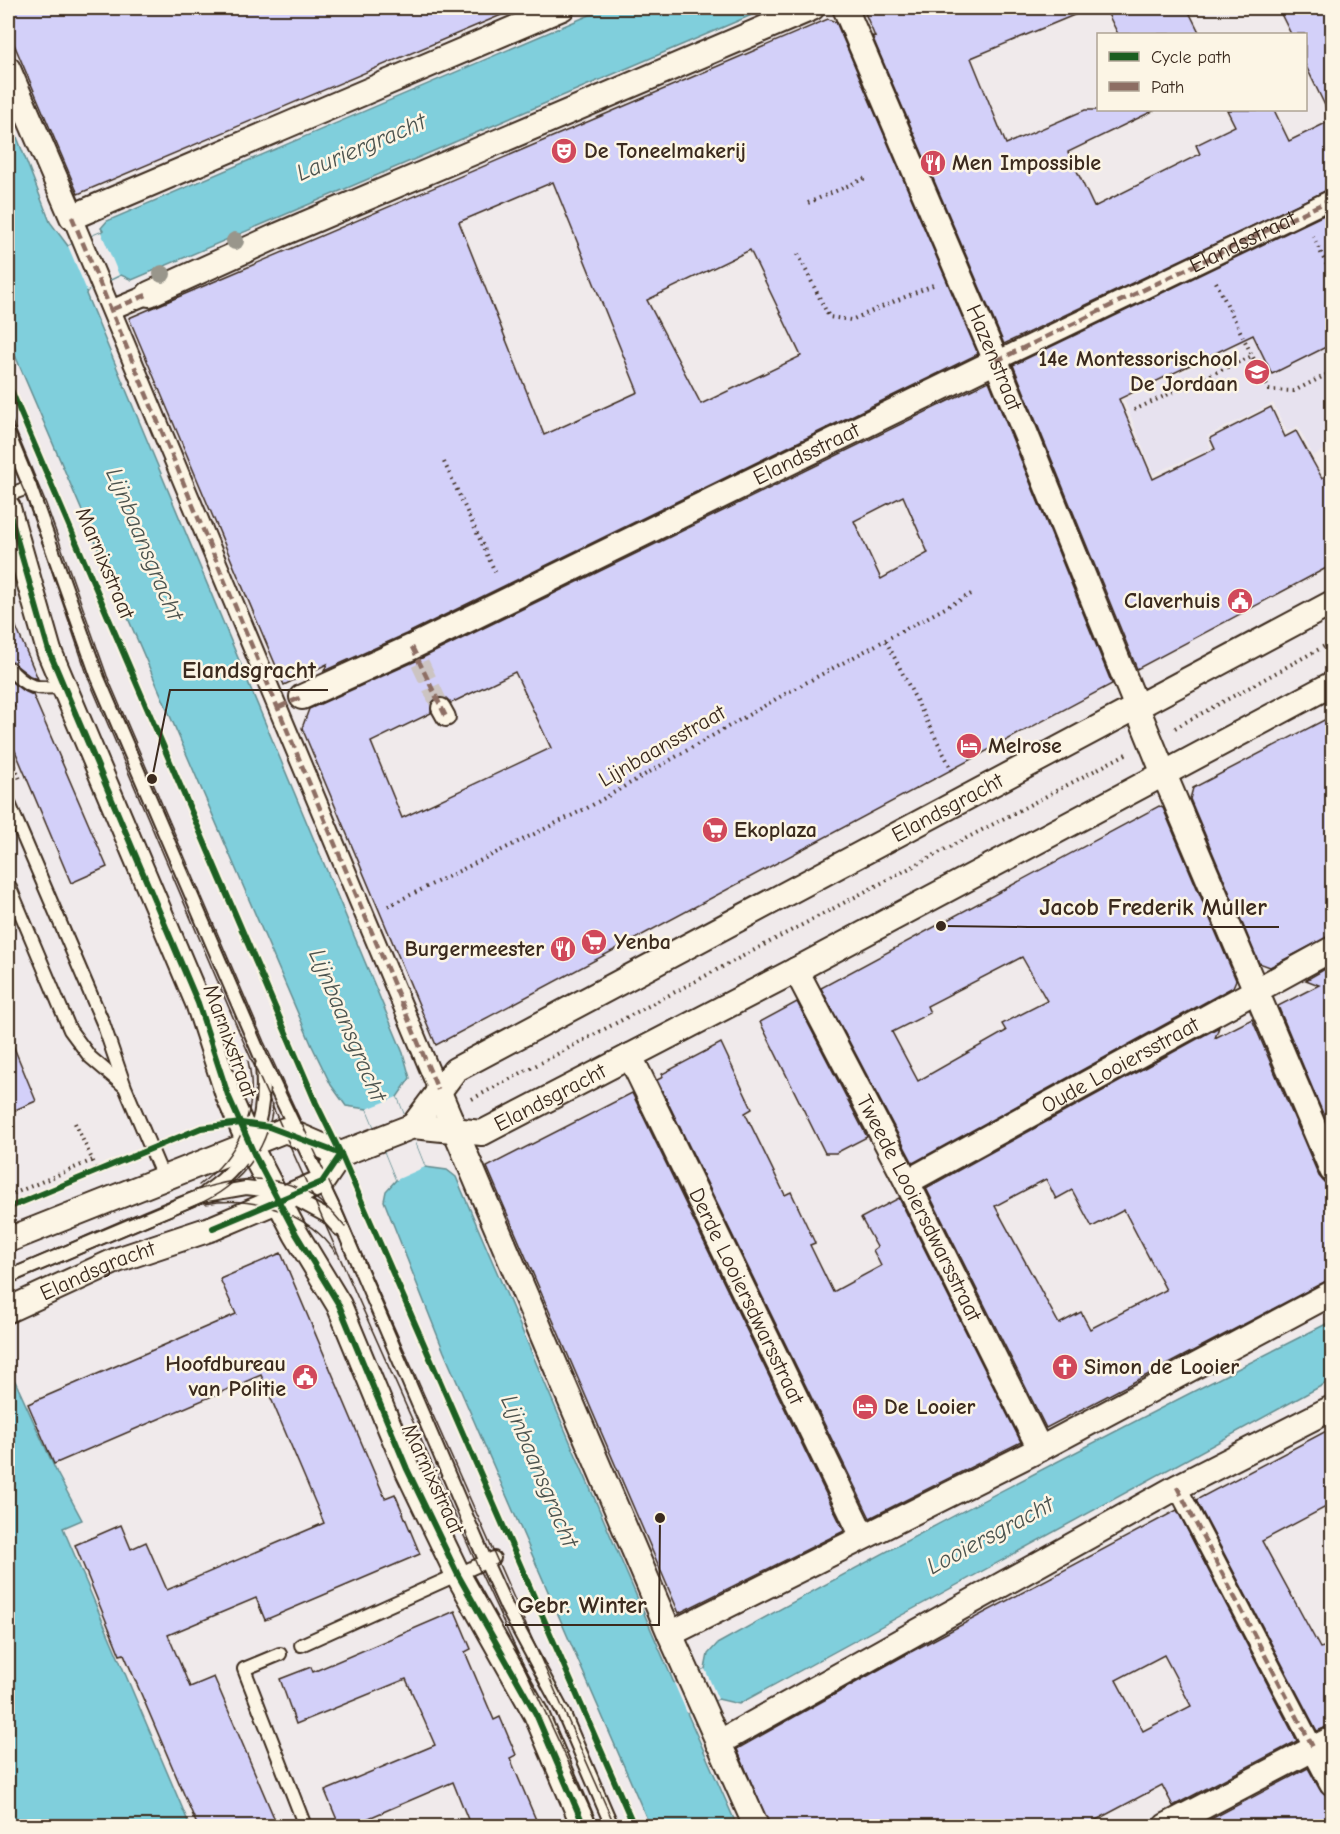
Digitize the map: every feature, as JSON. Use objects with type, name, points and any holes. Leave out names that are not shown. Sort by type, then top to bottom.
[{"type":"street","points":[[72,217],[562,8]]},
{"type":"street","points":[[112,309],[279,235],[812,8]]},
{"type":"street","name":"Hazenstraat","points":[[845,8],[996,361],[1164,774],[1257,988],[1332,1170]]},
{"type":"street","points":[[8,69],[84,240],[447,1111],[670,1634],[756,1827]]},
{"type":"street","name":"Elandsstraat","points":[[279,707],[416,655],[508,600],[1332,199]]},
{"type":"street","name":"Marnixstraat","points":[[8,508],[49,651],[198,1003],[228,1095],[251,1145],[281,1196],[296,1234],[339,1305],[407,1469],[458,1575],[536,1714],[584,1827]]},
{"type":"street","name":"Elandsgracht","points":[[447,1111],[455,1070],[1332,603]]},
{"type":"street","name":"Elandsgracht","points":[[447,1111],[482,1133],[796,970],[1332,684]]},
{"type":"street","name":"Oude Looiersstraat","points":[[907,1182],[1257,988],[1332,949]]},
{"type":"street","name":"Tweede Looiersdwarsstraat","points":[[796,970],[907,1182],[1040,1449]]},
{"type":"street","name":"Derde Looiersdwarsstraat","points":[[630,1056],[863,1537]]},
{"type":"street","name":"Elandsgracht","points":[[413,1126],[447,1111]]},
{"type":"street","name":"Elandsgracht","points":[[413,1126],[447,1111]]},
{"type":"street","points":[[322,1182],[341,1154],[413,1126]]},
{"type":"street","name":"Elandsgracht","points":[[8,1240],[285,1130],[301,1139],[341,1154]]},
{"type":"street","name":"Elandsgracht","points":[[8,1310],[117,1260],[213,1228],[281,1196],[322,1182]]},
{"type":"street","points":[[670,1634],[1040,1449],[1332,1293]]},
{"type":"street","points":[[714,1734],[1177,1487],[1332,1408]]},
{"type":"street","points":[[1177,1487],[1323,1744],[1332,1783]]},
{"type":"street","points":[[1166,1827],[1323,1744]]},
{"type":"lane","name":"Marnixstraat","points":[[8,433],[30,487],[98,678],[260,1055],[322,1182],[490,1560],[507,1608],[564,1714],[612,1827]]},
{"type":"lane","points":[[8,495],[30,487]]},
{"type":"lane","points":[[8,667],[20,682],[40,688],[63,686]]},
{"type":"lane","points":[[8,801],[103,1023],[125,1087],[163,1177]]},
{"type":"lane","points":[[8,883],[70,1030],[90,1057],[125,1087]]},
{"type":"lane","name":"Elandsgracht","points":[[200,1196],[235,1167],[251,1145],[259,1125],[264,1085],[260,1055]]},
{"type":"lane","name":"Elandsgracht","points":[[8,1277],[200,1196],[246,1188],[281,1196],[328,1217],[348,1243]]},
{"type":"lane","points":[[301,1645],[490,1560]]},
{"type":"lane","points":[[280,1654],[244,1669],[305,1827]]},
{"type":"path","points":[[808,203],[868,177]]},
{"type":"path","points":[[1315,239],[1332,276]]},
{"type":"path","points":[[798,254],[830,317],[851,320],[958,274]]},
{"type":"path","points":[[1219,290],[1269,390],[1294,391],[1332,372]]},
{"type":"path","points":[[1134,410],[1252,356]]},
{"type":"path","points":[[444,462],[508,600]]},
{"type":"path","points":[[886,641],[966,797]]},
{"type":"path","points":[[447,1111],[1151,740],[1332,642]]},
{"type":"path","points":[[75,1123],[97,1170]]},
{"type":"path","points":[[8,1196],[93,1161]]},
{"type":"path","points":[[87,1174],[108,1166]]},
{"type":"shaded area","name":"14e Montessorischool De Jordaan","points":[[1318,231],[1332,263],[1332,446],[1313,456],[1298,426],[1287,432],[1273,403],[1207,436],[1211,448],[1153,474],[1124,399],[1237,346],[1210,284]]},
{"type":"water","points":[[606,8],[768,8],[132,280],[121,275],[87,291],[86,294],[403,1053],[410,1078],[397,1097],[425,1167],[447,1170],[456,1177],[674,1683],[705,1669],[708,1654],[717,1644],[793,1602],[1023,1479],[1332,1321],[1332,1380],[739,1704],[718,1699],[687,1713],[737,1826],[650,1826],[444,1352],[384,1201],[386,1191],[396,1180],[367,1109],[346,1106],[331,1085],[312,1046],[8,339],[8,114],[50,222],[68,246],[103,231],[101,228],[107,221]]},
{"type":"water","points":[[8,1378],[15,1381],[57,1473],[82,1520],[63,1528],[190,1826],[8,1826]]},
{"type":"pier","points":[[101,232],[119,275],[87,291],[68,246]]},
{"type":"pier","points":[[397,1097],[425,1167],[396,1180],[367,1109]]},
{"type":"pier","points":[[705,1669],[718,1699],[687,1713],[674,1683]]},
{"type":"building","points":[[8,8],[518,8],[78,194],[8,30]]},
{"type":"building","points":[[863,8],[1091,8],[971,58],[1006,144],[1085,110],[1153,111],[1068,152],[1094,207],[1200,154],[1196,145],[1235,126],[1228,111],[1274,111],[1289,141],[1332,120],[1332,188],[1004,344],[872,36],[875,37]]},
{"type":"building","points":[[1105,8],[1187,8],[1200,33],[1118,33]]},
{"type":"building","points":[[1278,8],[1332,8],[1332,120],[1307,68],[1307,33],[1290,33]]},
{"type":"building","points":[[828,19],[836,22],[978,354],[406,634],[324,671],[327,664],[284,685],[129,318]],"holes":[[[553,182],[638,392],[544,435],[459,222]],[[750,250],[801,356],[701,404],[647,300]]]},
{"type":"building","points":[[1332,211],[1332,344],[1272,374],[1253,335],[1119,399],[1153,479],[1215,449],[1210,438],[1271,407],[1285,437],[1296,431],[1322,478],[1332,472],[1332,565],[1137,669],[1013,365]]},
{"type":"building","points":[[989,381],[1112,684],[436,1045],[302,728],[309,709],[418,660]],"holes":[[[903,496],[928,553],[881,579],[854,521]],[[515,672],[551,748],[402,818],[371,742],[431,713],[431,703],[436,698],[446,698],[451,703]]]},
{"type":"building","points":[[8,608],[38,679],[30,676],[8,659]]},
{"type":"building","points":[[8,679],[33,695],[107,867],[71,883],[8,734]]},
{"type":"building","points":[[1332,716],[1332,935],[1270,967],[1259,963],[1190,799],[1193,788]]},
{"type":"building","points":[[1159,806],[1163,808],[1236,980],[1233,987],[913,1163],[821,988]],"holes":[[[1022,957],[1047,1001],[1002,1024],[1006,1031],[918,1081],[892,1032],[930,1013],[927,1006]]]},
{"type":"building","points":[[1332,965],[1332,1135],[1278,1006],[1319,985],[1306,980]]},
{"type":"building","points":[[797,1002],[867,1137],[836,1153],[825,1153],[760,1022]]},
{"type":"building","points":[[1252,1019],[1319,1176],[1324,1182],[1332,1184],[1332,1278],[1046,1428],[926,1188],[1219,1027],[1215,1038]],"holes":[[[1046,1179],[1056,1199],[1072,1190],[1092,1227],[1124,1210],[1166,1290],[1090,1329],[1081,1312],[1059,1324],[995,1206]]]},
{"type":"building","points":[[8,1033],[36,1101],[8,1113]]},
{"type":"building","points":[[721,1043],[752,1109],[745,1113],[785,1195],[791,1192],[815,1243],[810,1245],[833,1292],[881,1266],[873,1250],[877,1247],[861,1218],[899,1198],[1021,1442],[870,1518],[657,1080],[663,1077],[662,1074]]},
{"type":"building","points":[[632,1093],[844,1531],[679,1613],[487,1167]]},
{"type":"building","points":[[281,1253],[385,1498],[395,1494],[420,1554],[265,1620],[256,1598],[168,1635],[190,1687],[214,1677],[278,1827],[198,1827],[124,1654],[120,1655],[75,1545],[121,1525],[131,1549],[146,1542],[167,1590],[324,1523],[261,1375],[54,1464],[28,1404],[236,1314],[220,1279]]},
{"type":"building","points":[[1332,1428],[1332,1497],[1326,1501],[1328,1506],[1262,1541],[1320,1648],[1332,1645],[1332,1725],[1317,1731],[1196,1500]]},
{"type":"building","points":[[1177,1510],[1297,1741],[1173,1806],[1162,1785],[1083,1827],[770,1827],[737,1749],[907,1654]],"holes":[[[1164,1655],[1191,1706],[1143,1731],[1116,1680]]]},
{"type":"building","points":[[455,1611],[471,1649],[465,1652],[494,1720],[500,1717],[516,1755],[510,1758],[539,1827],[471,1827],[453,1782],[348,1827],[340,1827],[325,1791],[435,1745],[406,1679],[296,1724],[280,1679],[311,1667],[313,1672]]},
{"type":"building","points":[[1308,1768],[1320,1790],[1332,1797],[1332,1827],[1196,1827]]},
{"type":"tunnel","points":[[420,663],[441,708]]},
{"type":"tram line","points":[[8,412],[46,504],[107,676],[264,1042],[342,1210],[615,1826]]},
{"type":"tram line","points":[[8,454],[27,498],[89,680],[241,1036],[477,1565],[598,1826]]},
{"type":"tram line","points":[[199,1185],[225,1160],[243,1130],[251,1097],[248,1061]]},
{"type":"tram line","points":[[8,1285],[193,1206],[223,1190],[241,1175],[255,1157],[269,1126],[273,1104]]},
{"type":"tram line","points":[[8,1270],[187,1194],[215,1185],[243,1180],[270,1180],[296,1187],[321,1202],[345,1227]]},
{"type":"tram line","points":[[205,1204],[241,1202],[278,1210],[310,1227],[336,1253]]},
{"type":"marked path","points":[[996,361],[1332,199]]},
{"type":"marked path","points":[[72,217],[438,1090]]},
{"type":"marked path","points":[[113,309],[149,294]]},
{"type":"marked path","points":[[412,647],[446,717]]},
{"type":"marked path","points":[[279,707],[302,697]]},
{"type":"marked path","points":[[1177,1487],[1314,1749]]},
{"type":"cycle path","points":[[8,383],[316,1103],[341,1154],[634,1826]]},
{"type":"cycle path","points":[[8,508],[49,651],[198,1003],[228,1095],[255,1156],[296,1234],[339,1305],[407,1469],[458,1575],[536,1714],[584,1826]]},
{"type":"cycle path","points":[[8,1208],[201,1128],[241,1123],[269,1127],[341,1154]]},
{"type":"cycle path","points":[[213,1228],[322,1182],[341,1154]]},
{"type":"place","name":"De Toneelmakerij","points":[[564,151]]},
{"type":"place","name":"Men Impossible","points":[[933,163]]},
{"type":"place","name":"14e Montessorischool De Jordaan","points":[[1257,372]]},
{"type":"place","name":"Claverhuis","points":[[1240,601]]},
{"type":"place","name":"Melrose","points":[[969,746]]},
{"type":"place","name":"Elandsgracht","points":[[152,779]]},
{"type":"place","name":"Ekoplaza","points":[[715,830]]},
{"type":"place","name":"Jacob Frederik Muller","points":[[941,926]]},
{"type":"place","name":"Yenba","points":[[594,942]]},
{"type":"place","name":"Burgermeester","points":[[563,949]]},
{"type":"place","name":"Simon de Looier","points":[[1065,1367]]},
{"type":"place","name":"Hoofdbureau van Politie","points":[[305,1377]]},
{"type":"place","name":"De Looier","points":[[865,1407]]},
{"type":"place","name":"Gebr. Winter","points":[[660,1518]]},
{"type":"water label","name":"Lauriergracht","points":[[361,147]]},
{"type":"water label","name":"Lijnbaansgracht","points":[[145,544]]},
{"type":"water label","name":"Lijnbaansgracht","points":[[348,1025]]},
{"type":"water label","name":"Lijnbaansgracht","points":[[540,1471]]},
{"type":"water label","name":"Looiersgracht","points":[[990,1535]]}]
